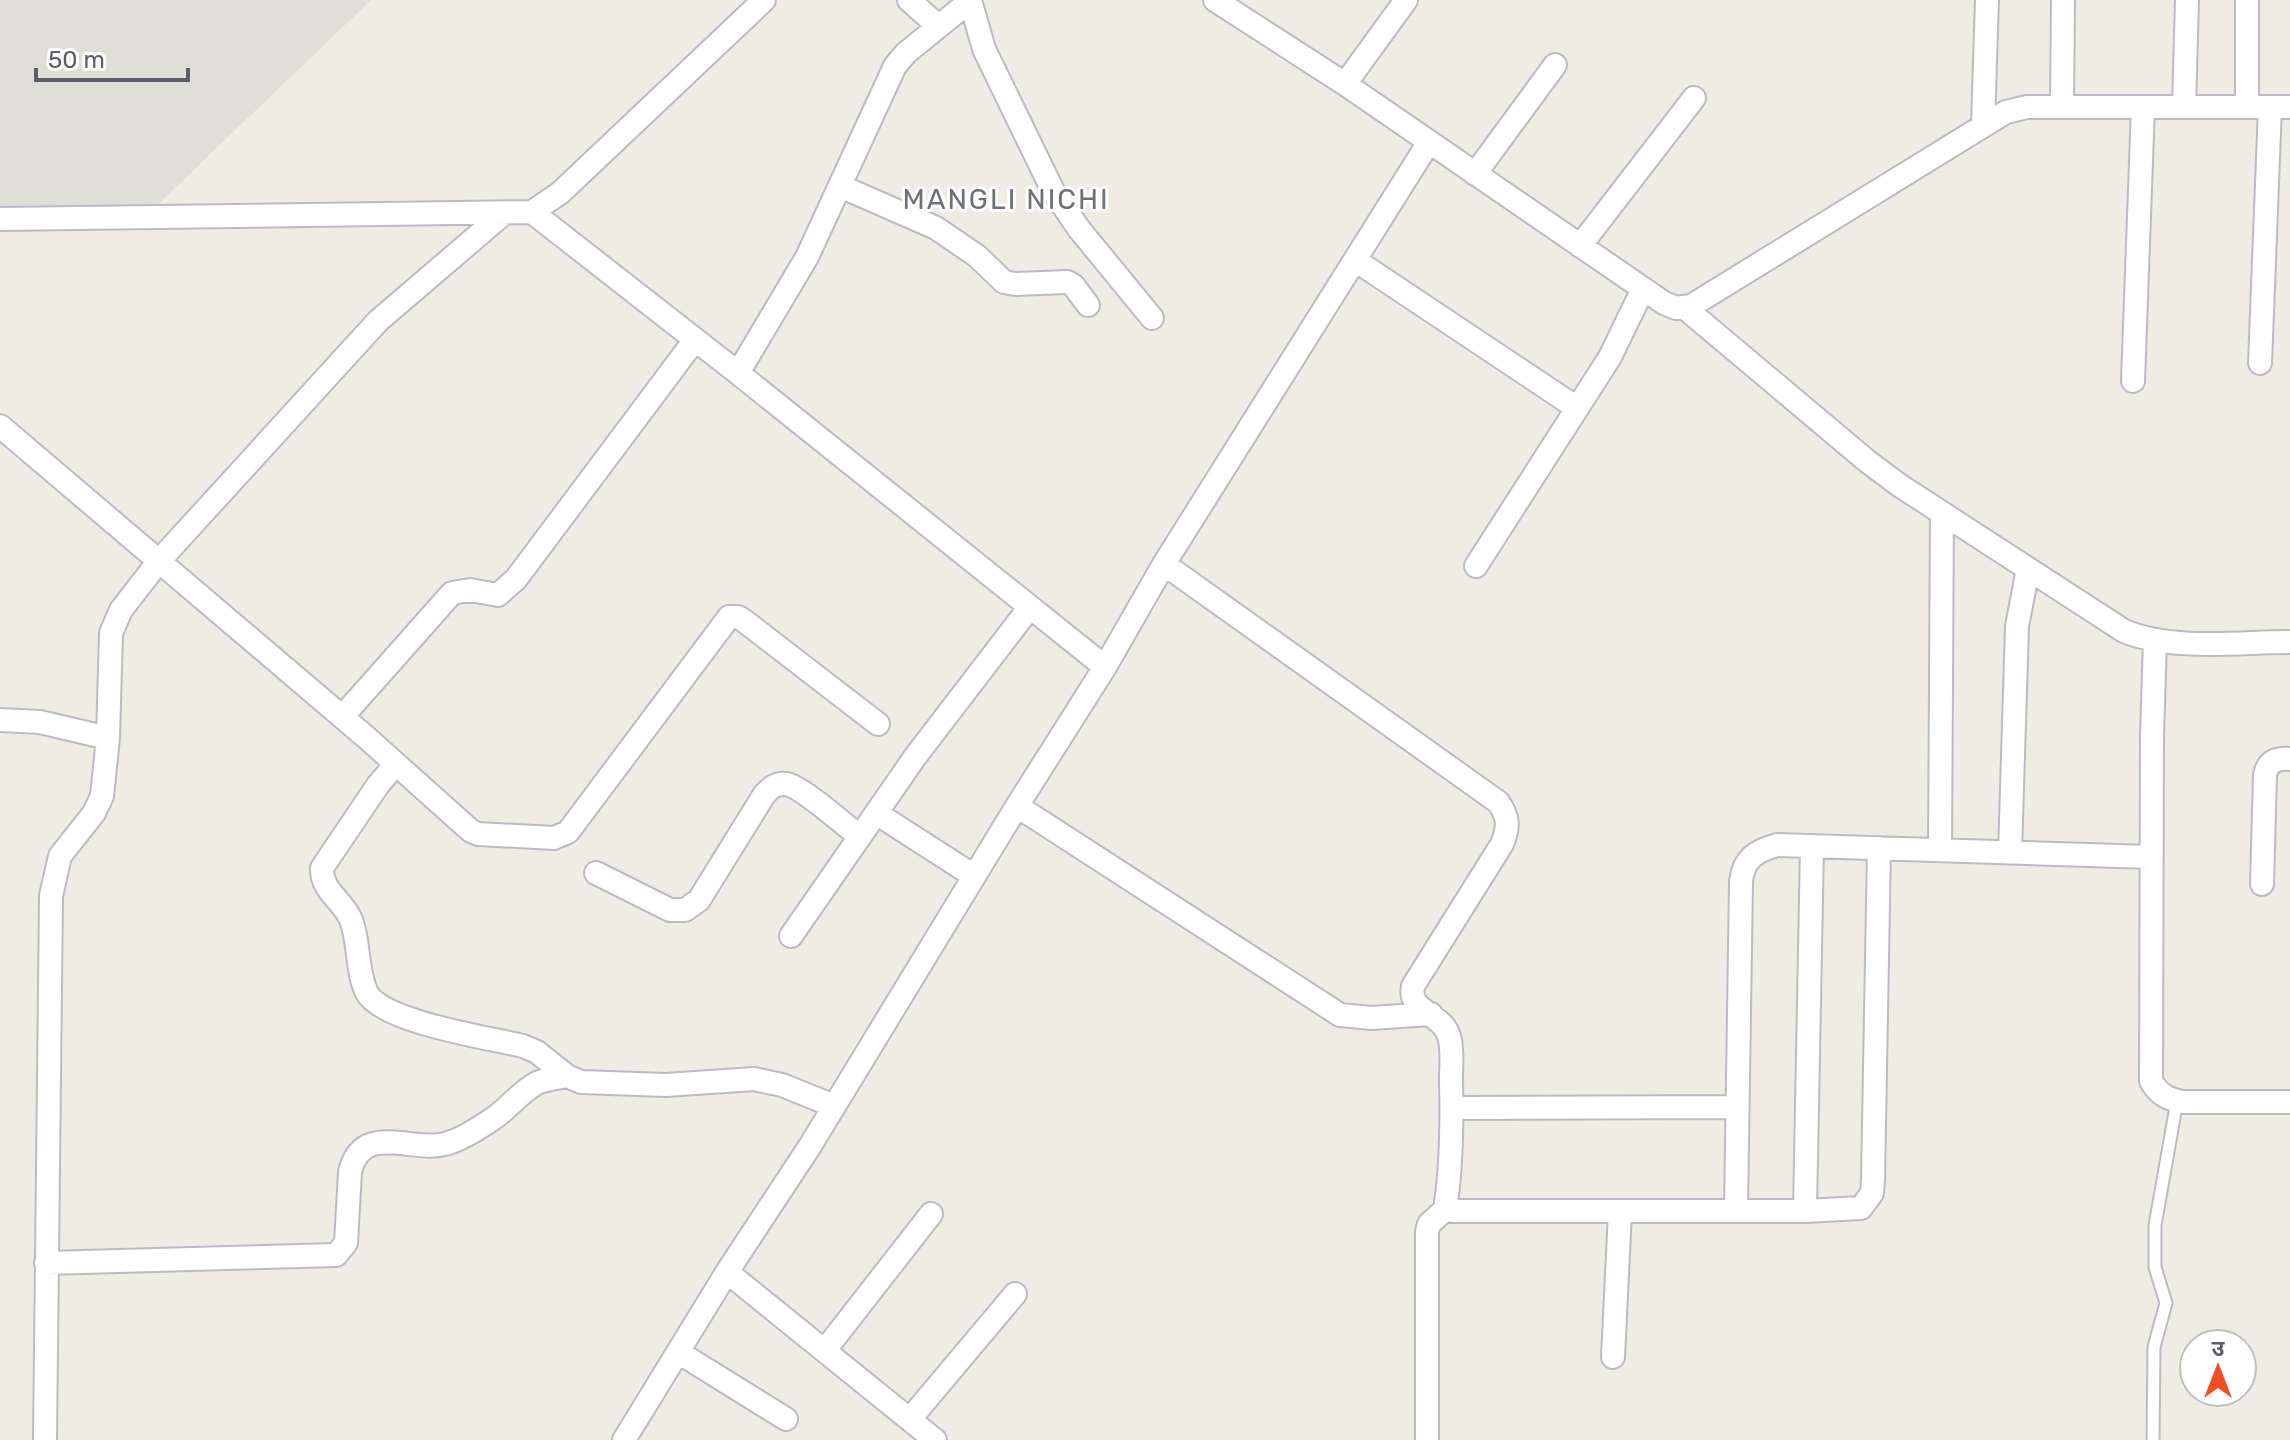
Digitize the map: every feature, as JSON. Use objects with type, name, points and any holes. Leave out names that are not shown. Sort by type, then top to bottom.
[{"type":"street","points":[[0,219],[532,212],[560,193],[764,0]]},
{"type":"street","points":[[909,0],[938,26]]},
{"type":"street","points":[[738,373],[796,278],[895,66],[906,53],[970,0],[984,49],[1053,191],[1079,229],[1152,318]]},
{"type":"street","points":[[1215,0],[1345,84],[1664,303],[1685,308],[1867,461],[2124,631],[2166,642],[2290,642]]},
{"type":"street","points":[[1345,84],[1406,0]]},
{"type":"street","points":[[1983,125],[1987,0]]},
{"type":"street","points":[[2062,107],[2063,0]]},
{"type":"street","points":[[2184,107],[2187,0]]},
{"type":"street","points":[[2247,0],[2247,107]]},
{"type":"street","points":[[1475,174],[1555,65]]},
{"type":"street","points":[[1580,246],[1694,98]]},
{"type":"street","points":[[1685,308],[2012,110],[2062,107],[2280,107],[2260,363]]},
{"type":"street","points":[[2133,381],[2143,107]]},
{"type":"street","points":[[624,1440],[1105,667],[1164,564],[1429,142]]},
{"type":"street","points":[[840,186],[936,228],[977,256],[1004,282],[1067,282],[1073,285],[1088,305]]},
{"type":"street","points":[[532,212],[1105,667]]},
{"type":"street","points":[[45,1440],[51,896],[60,856],[94,813],[102,796],[108,738],[111,633],[121,610],[159,561],[378,321],[503,214]]},
{"type":"street","points":[[1355,260],[1577,408]]},
{"type":"street","points":[[1476,566],[1618,343],[1643,289]]},
{"type":"street","points":[[342,717],[452,593],[470,590],[498,595],[516,579],[694,341]]},
{"type":"street","points":[[0,426],[471,831],[498,836],[561,836],[573,825],[725,620],[733,616],[743,620],[878,724]]},
{"type":"street","points":[[1940,850],[1942,513]]},
{"type":"street","points":[[1164,564],[1498,802],[1507,818],[1508,831],[1502,844],[1413,986],[1412,1001],[1441,1023],[1450,1040],[1453,1144],[1448,1207],[1429,1224],[1427,1232],[1427,1440]]},
{"type":"street","points":[[2010,853],[2017,626],[2028,569]]},
{"type":"street","points":[[791,936],[915,757],[1030,607]]},
{"type":"street","points":[[2155,640],[2151,1081],[2160,1094],[2177,1101],[2290,1102]]},
{"type":"street","points":[[0,720],[40,722],[108,738]]},
{"type":"street","points":[[2262,884],[2265,775],[2270,763],[2278,758],[2290,759]]},
{"type":"street","points":[[395,765],[322,868],[321,878],[351,918],[366,991],[381,1008],[403,1018],[523,1046],[537,1052],[567,1076],[595,1085],[666,1085],[754,1079],[782,1085],[834,1106]]},
{"type":"street","points":[[596,873],[670,910],[685,910],[699,900],[764,795],[780,784],[795,787],[860,837]]},
{"type":"street","points":[[1017,806],[1340,1015],[1372,1018],[1431,1014]]},
{"type":"street","points":[[876,813],[974,876]]},
{"type":"street","points":[[1736,1211],[1743,869],[1749,857],[1777,845],[2151,857]]},
{"type":"street","points":[[1805,1211],[1812,846]]},
{"type":"street","points":[[1448,1207],[1459,1212],[1805,1211],[1861,1208],[1872,1193],[1879,848]]},
{"type":"street","points":[[46,1263],[336,1255],[346,1243],[350,1172],[352,1162],[360,1152],[384,1142],[445,1144],[495,1117],[539,1082],[567,1076]]},
{"type":"street","points":[[1452,1108],[1737,1107]]},
{"type":"street","points":[[1613,1357],[1620,1212]]},
{"type":"street","points":[[825,1350],[931,1214]]},
{"type":"street","points":[[727,1272],[935,1440]]},
{"type":"street","points":[[910,1419],[1015,1294]]},
{"type":"street","points":[[678,1352],[786,1419]]},
{"type":"lane","points":[[2153,1440],[2154,1347],[2166,1303],[2155,1267],[2155,1225],[2177,1101]]},
{"type":"shaded area","points":[[0,0],[371,0],[153,209],[0,208]]},
{"type":"district","name":"MANGLI NICHI","points":[[1006,199]]}]
